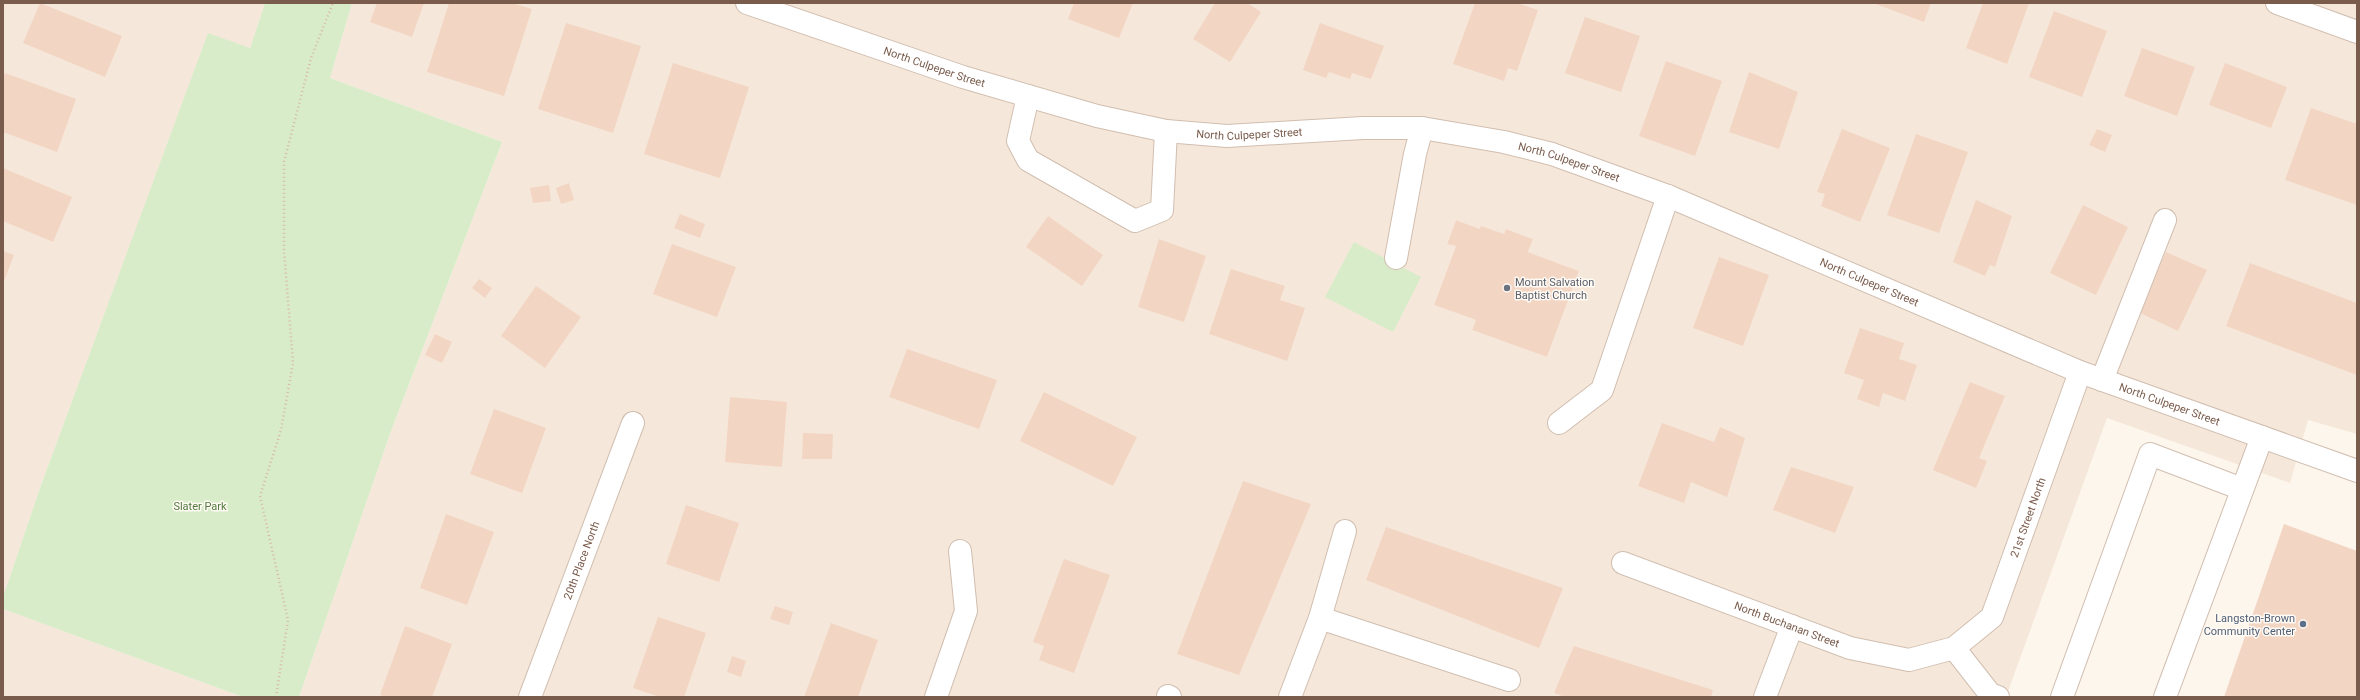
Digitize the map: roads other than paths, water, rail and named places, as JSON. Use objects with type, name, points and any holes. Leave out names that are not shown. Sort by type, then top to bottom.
[{"type":"street","name":"North Culpeper Street","points":[[747,3],[963,77],[1097,116],[1166,131],[1228,136],[1363,128],[1422,128],[1504,142],[1552,154],[1668,196],[2080,372],[2357,471]]},
{"type":"street","points":[[2277,3],[2357,32]]},
{"type":"street","points":[[1028,96],[1018,141],[1028,160],[1135,221],[1162,210],[1166,131]]},
{"type":"street","points":[[1396,258],[1415,154],[1422,128]]},
{"type":"street","points":[[1559,423],[1602,390],[1668,196]]},
{"type":"street","points":[[2102,380],[2165,220]]},
{"type":"street","name":"21st Street North","points":[[1954,648],[1992,617],[2080,372]]},
{"type":"street","name":"20th Place North","points":[[530,697],[633,423]]},
{"type":"street","points":[[2165,697],[2262,437]]},
{"type":"street","points":[[2062,697],[2150,454],[2242,489]]},
{"type":"street","points":[[1290,697],[1320,618],[1345,531]]},
{"type":"street","points":[[936,697],[966,611],[960,551]]},
{"type":"street","name":"North Buchanan Street","points":[[1623,563],[1850,648],[1909,660],[1954,648]]},
{"type":"street","points":[[1320,618],[1508,680]]},
{"type":"street","points":[[1765,697],[1792,626]]},
{"type":"street","points":[[1954,648],[1990,694],[1998,697]]},
{"type":"place","name":"Mount Salvation Baptist Church","points":[[1507,288]]},
{"type":"place","name":"Langston-Brown Community Center","points":[[2303,624]]},
{"type":"park label","name":"Slater Park","points":[[200,506]]}]
